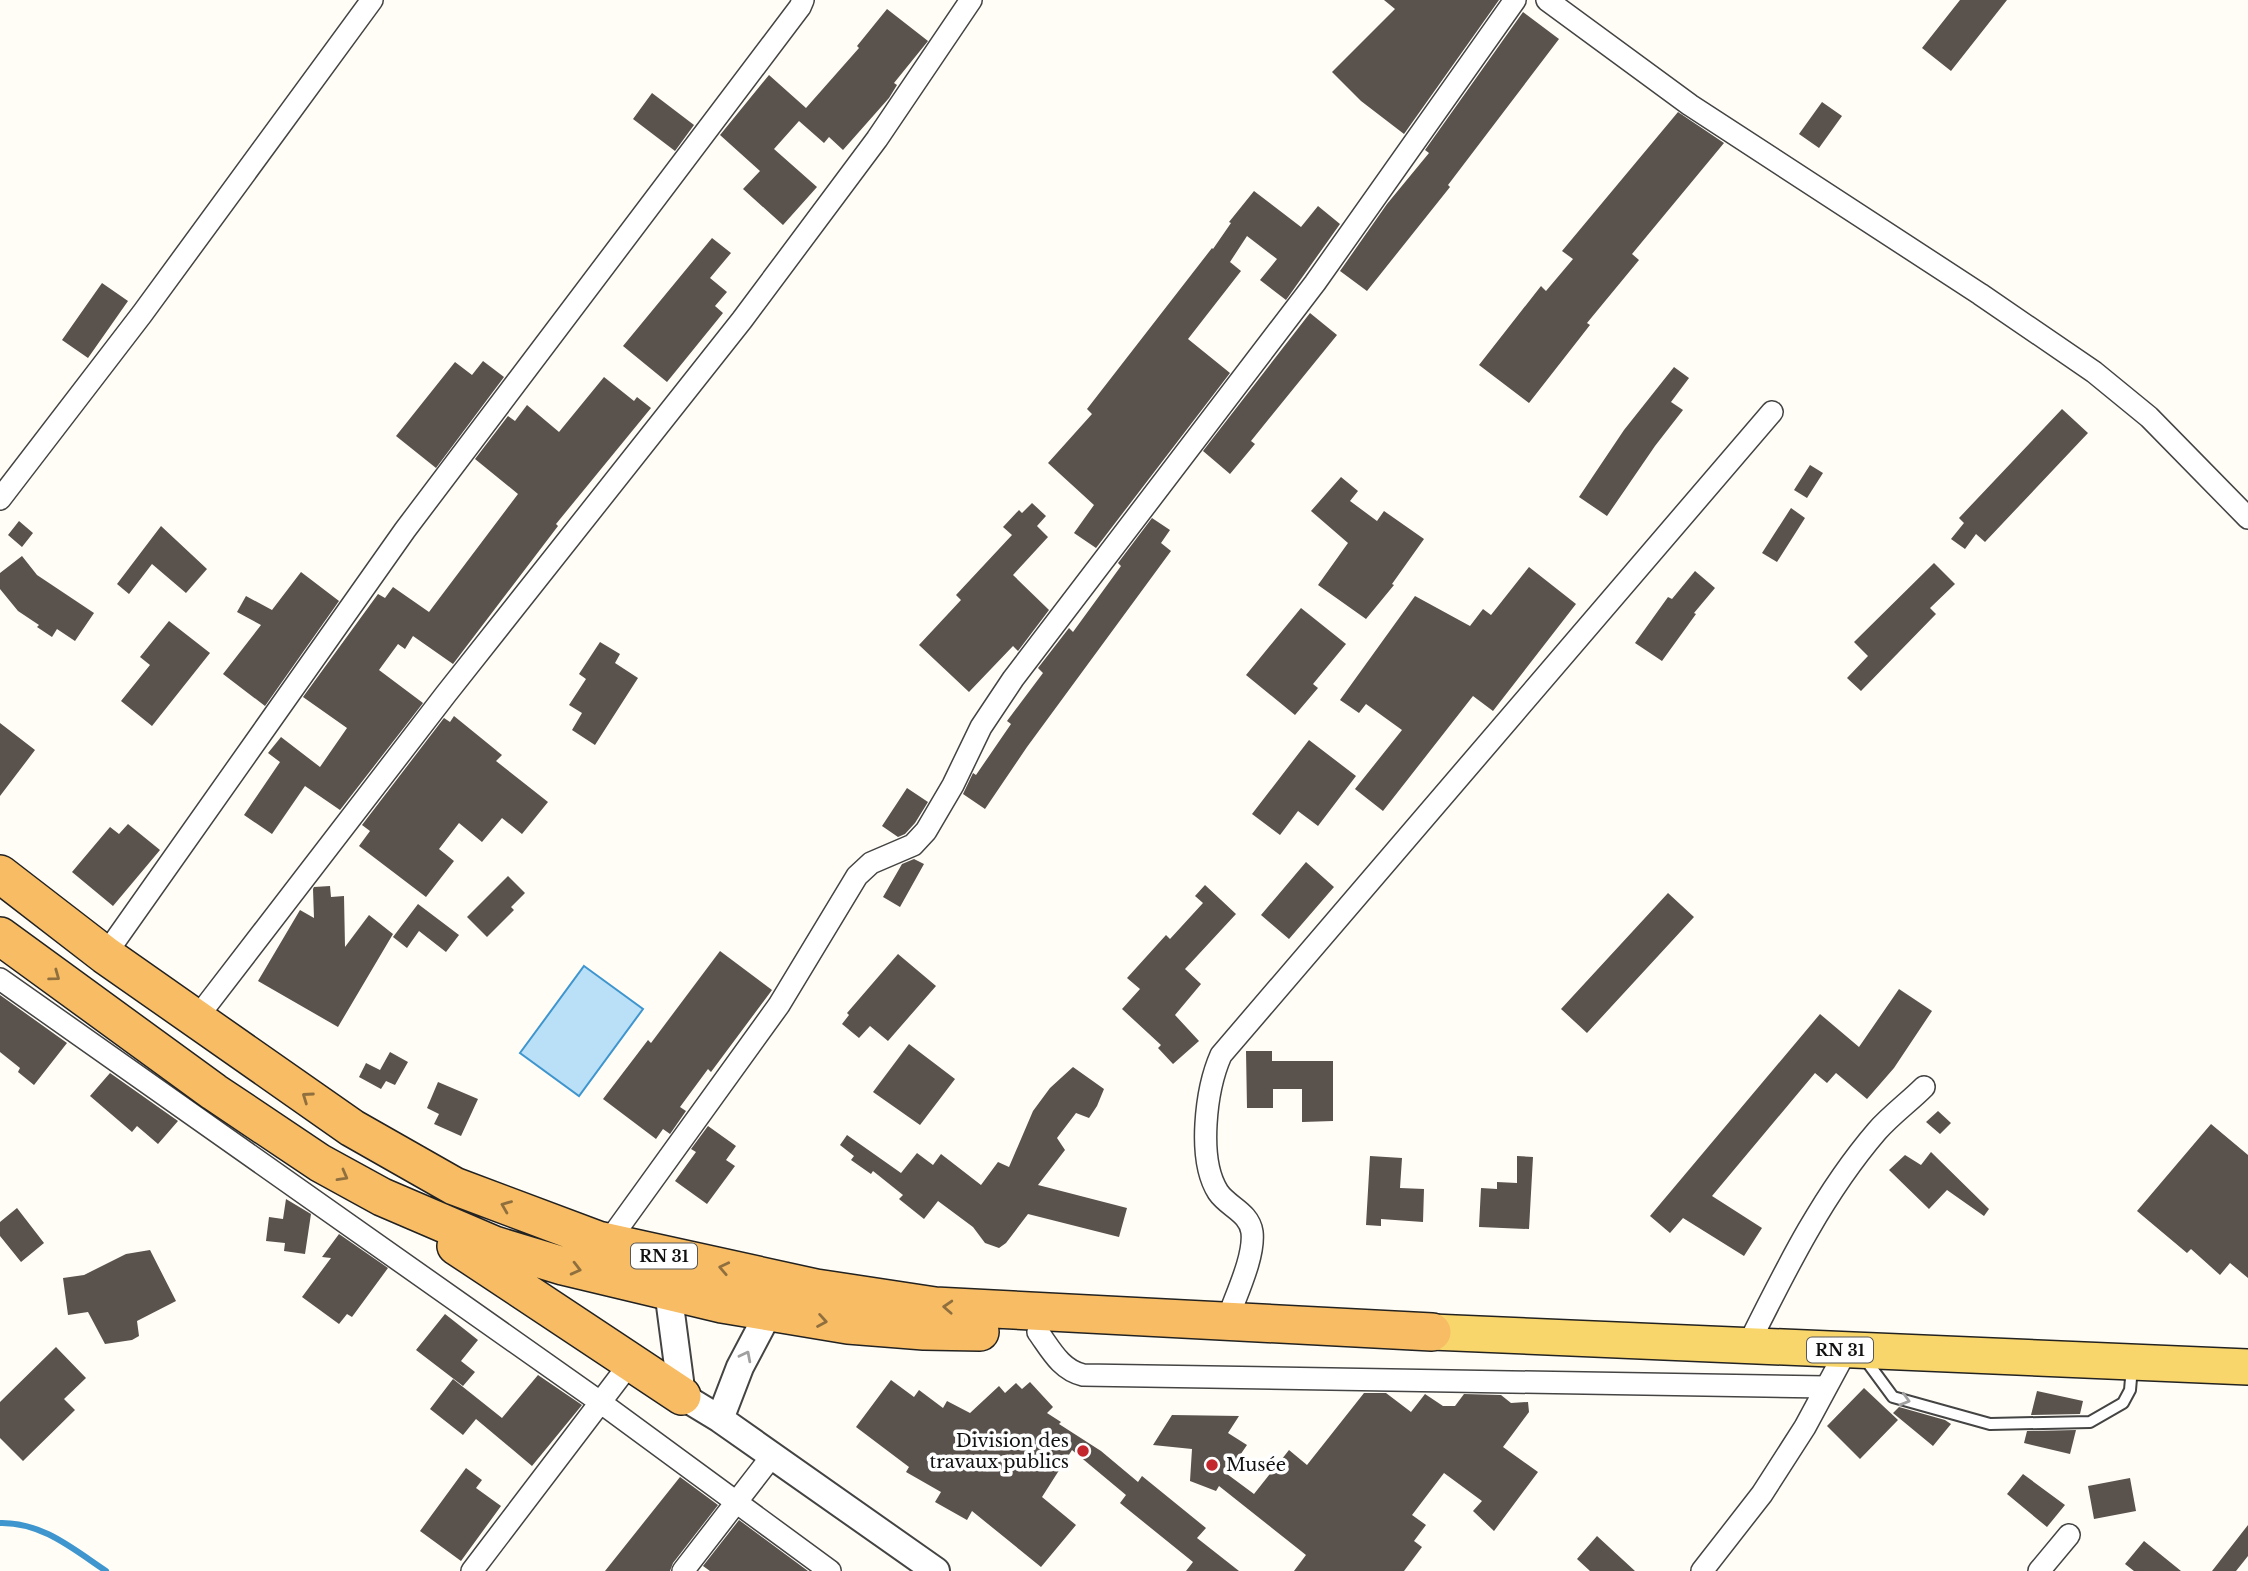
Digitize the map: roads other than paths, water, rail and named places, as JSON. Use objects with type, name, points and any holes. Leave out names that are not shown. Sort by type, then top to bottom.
[{"type":"highway","name":"RN 31","points":[[0,874],[105,955],[352,1128],[454,1186],[528,1215],[608,1242],[663,1256],[777,1296],[849,1325],[924,1331],[1432,1332]]},
{"type":"highway","name":"RN 31","points":[[0,936],[214,1092],[320,1163],[382,1197],[494,1245],[563,1266],[668,1292],[1432,1332]]},
{"type":"highway","points":[[382,1197],[682,1396]]},
{"type":"main road","name":"RN 31","points":[[1432,1332],[2248,1367]]},
{"type":"street","points":[[0,499],[142,314],[372,0]]},
{"type":"street","points":[[105,955],[405,530],[800,8],[803,0]]},
{"type":"street","points":[[196,1019],[446,694],[742,320],[877,139],[971,0]]},
{"type":"street","points":[[608,1242],[779,1005],[857,876],[871,863],[913,845],[926,831],[953,785],[981,727],[1013,679],[1315,283],[1515,0]]},
{"type":"street","points":[[1547,0],[1690,105],[1980,294],[2094,372],[2149,417],[2248,518]]},
{"type":"street","points":[[1227,1321],[1252,1249],[1252,1234],[1250,1224],[1244,1216],[1219,1194],[1213,1183],[1207,1150],[1207,1101],[1221,1055],[1772,412]]},
{"type":"street","points":[[0,979],[600,1402],[830,1571]]},
{"type":"street","points":[[1747,1347],[1789,1264],[1829,1195],[1879,1128],[1924,1087]]},
{"type":"street","points":[[663,1256],[682,1396],[720,1419],[936,1571]]},
{"type":"street","points":[[720,1419],[743,1360],[777,1296]]},
{"type":"street","points":[[1038,1332],[1064,1366],[1083,1375],[1826,1387]]},
{"type":"street","points":[[1702,1571],[1762,1494],[1805,1427],[1826,1387],[1852,1351]]},
{"type":"street","points":[[472,1571],[631,1362]]},
{"type":"street","points":[[683,1571],[772,1456]]},
{"type":"street","points":[[2039,1571],[2070,1535]]},
{"type":"lane","points":[[1852,1351],[1893,1396],[1990,1424],[2090,1422],[2123,1403],[2130,1390],[2133,1362]]},
{"type":"water","points":[[584,966],[643,1009],[579,1096],[520,1053]]},
{"type":"waterway","points":[[0,1523],[30,1527],[43,1532],[106,1571]]},
{"type":"place","name":"Division des travaux publics","points":[[1083,1451]]},
{"type":"place","name":"Musée","points":[[1212,1465]]}]
